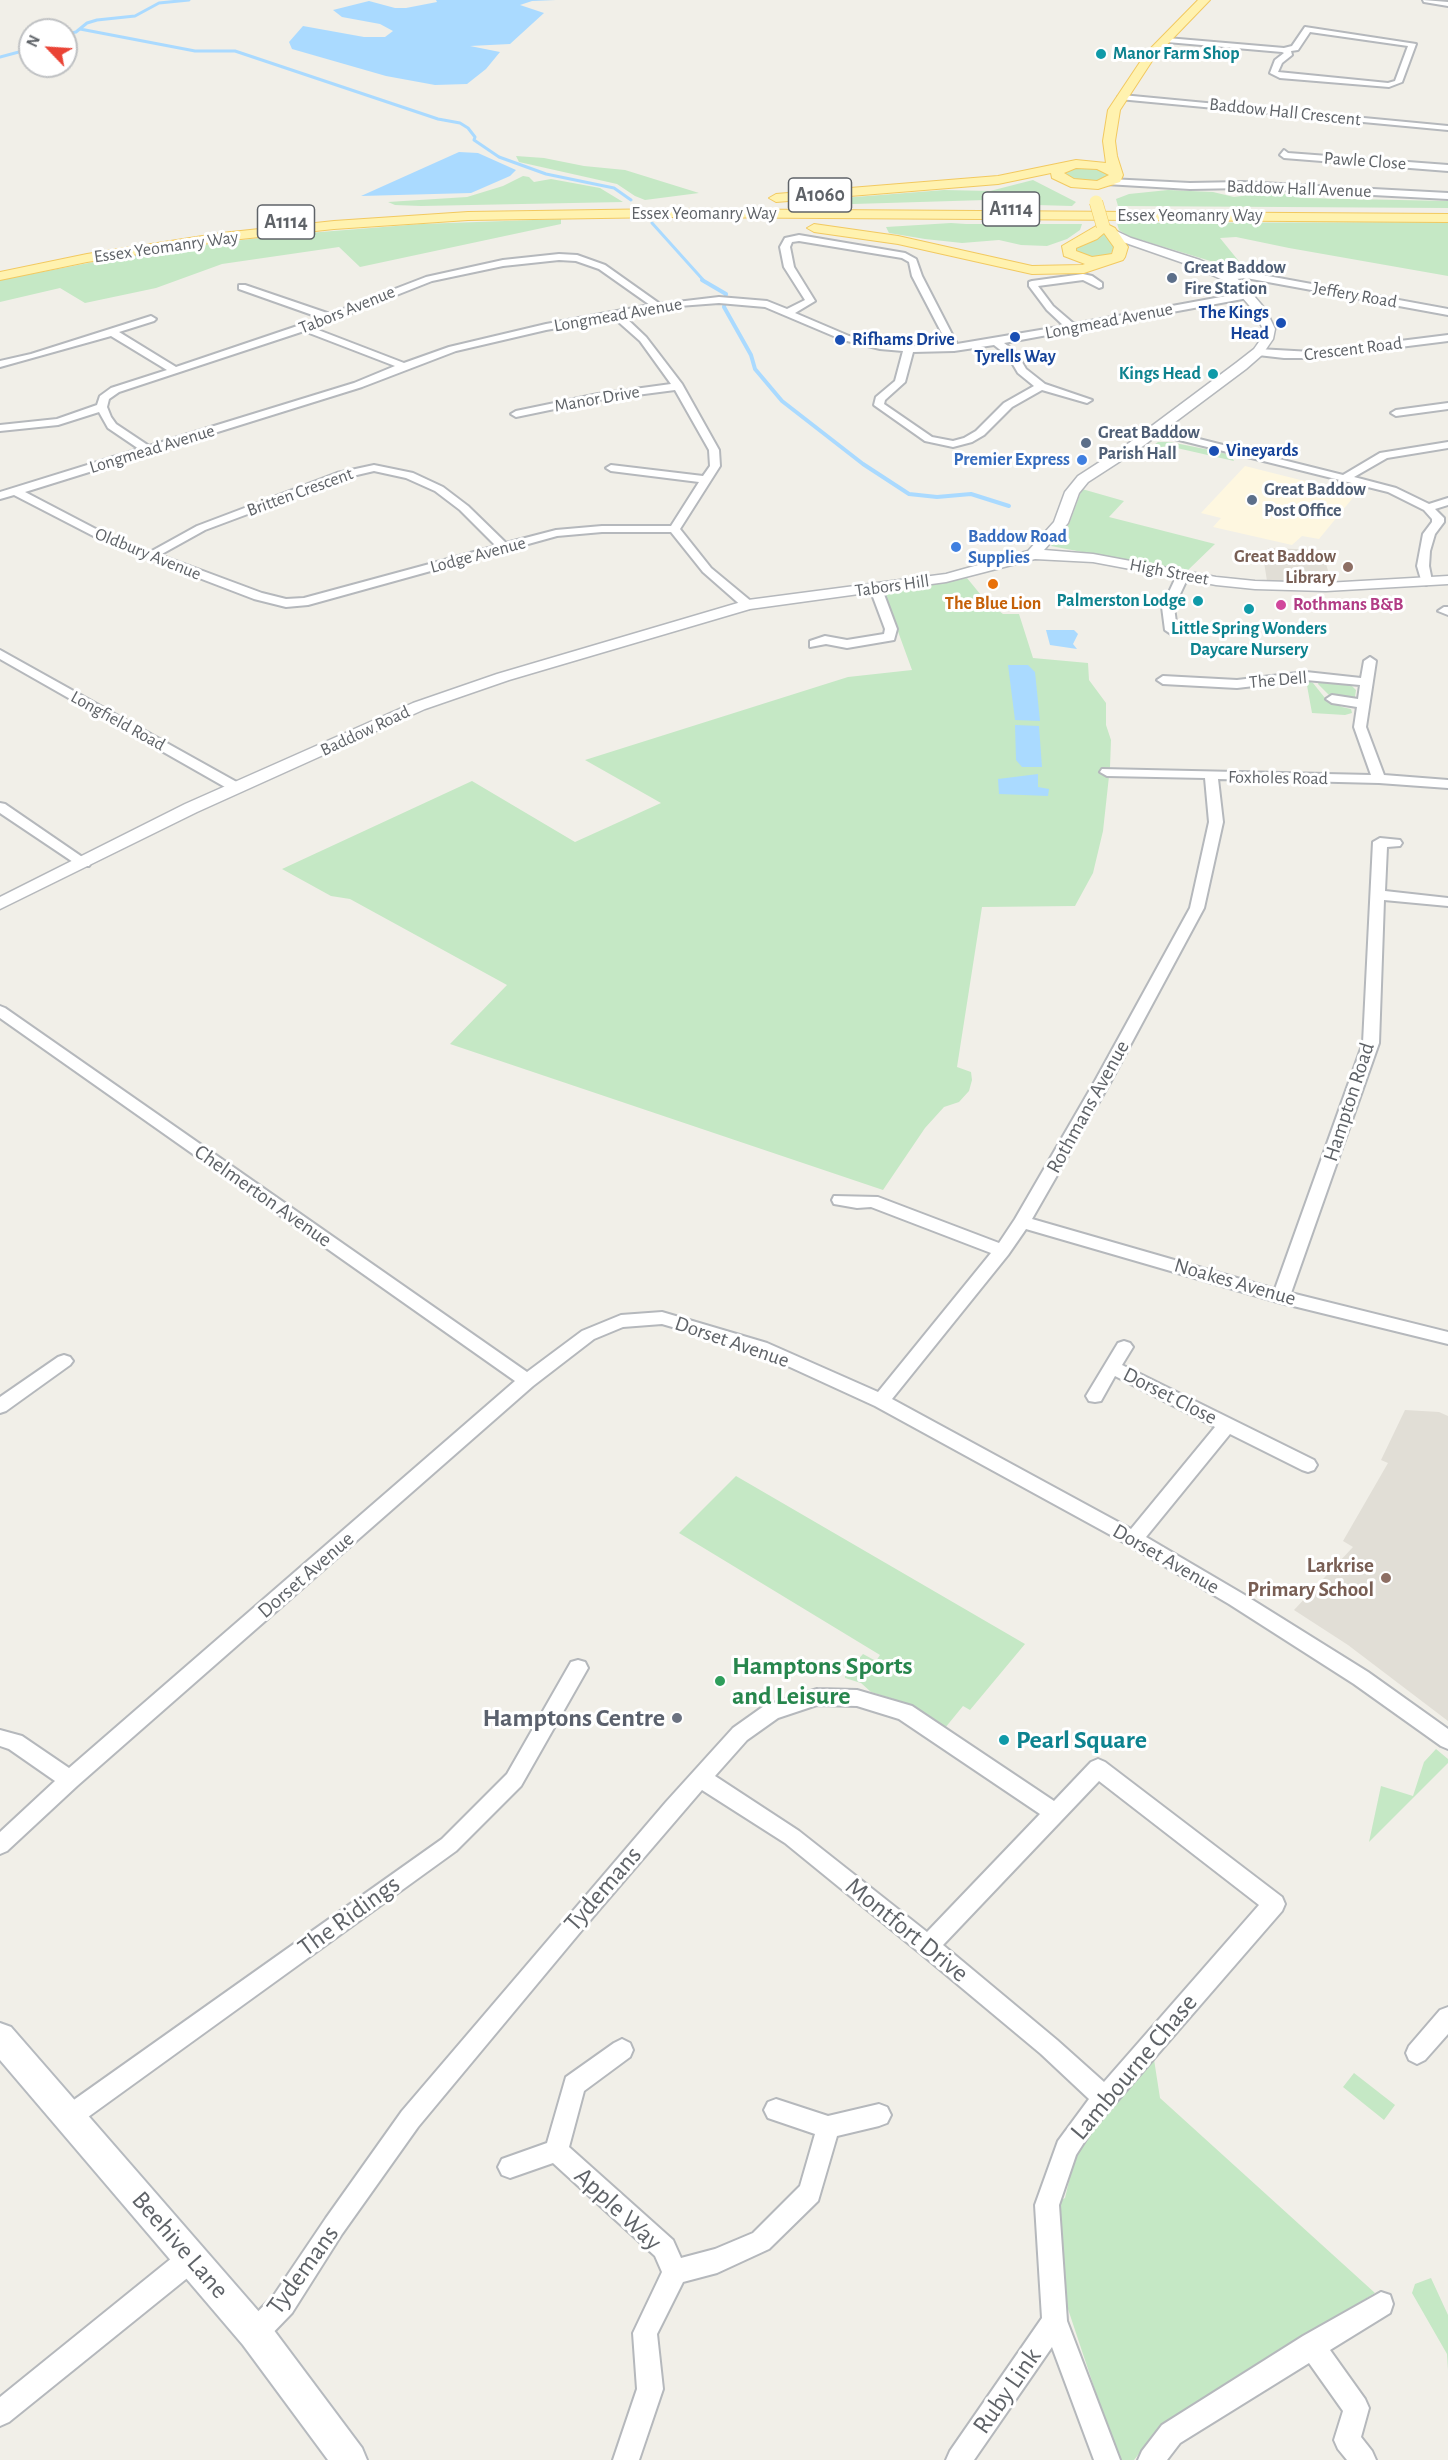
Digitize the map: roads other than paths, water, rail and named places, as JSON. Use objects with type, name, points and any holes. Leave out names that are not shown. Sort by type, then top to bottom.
[{"type":"main road","name":"A1060","points":[[1112,178],[1110,127],[1114,110],[1150,56],[1204,0]]},
{"type":"main road","name":"A1060","points":[[575,207],[758,199],[988,181],[1066,166],[1093,150],[1110,127]]},
{"type":"main road","points":[[1107,228],[1069,246],[1067,250],[1069,253],[1081,260],[1113,259],[1121,247],[1107,228],[1096,202],[1077,184],[1059,177],[1057,173],[1066,166],[1098,165],[1112,178]]},
{"type":"main road","points":[[1077,184],[1112,178]]},
{"type":"main road","points":[[1096,202],[1112,178]]},
{"type":"main road","name":"Essex Yeomanry Way","points":[[0,267],[85,251],[261,225],[410,212],[575,207],[1448,211]]},
{"type":"main road","name":"Essex Yeomanry Way","points":[[0,276],[87,258],[222,237],[334,225],[468,216],[678,213],[1448,218]]},
{"type":"main road","name":"A1114","points":[[468,216],[632,217],[803,227],[889,239],[1009,267],[1042,271],[1084,269],[1113,259]]},
{"type":"main road","name":"Beehive Lane","points":[[0,2037],[255,2332],[350,2460]]},
{"type":"street","points":[[1428,0],[1448,4]]},
{"type":"street","points":[[1167,40],[1284,50],[1295,48],[1308,29],[1413,44],[1396,84],[1280,76],[1274,73],[1278,62],[1289,53],[1284,50]]},
{"type":"street","name":"Baddow Hall Crescent","points":[[1122,97],[1448,128]]},
{"type":"street","name":"Pawle Close","points":[[1284,153],[1284,155],[1448,168]]},
{"type":"street","name":"Baddow Hall Avenue","points":[[1112,178],[1190,186],[1242,185],[1448,196]]},
{"type":"street","points":[[1033,554],[1061,523],[1072,492],[1083,479],[1155,430],[1258,352],[1267,339],[1269,329],[1265,317],[1248,296],[1227,277],[1184,259],[1127,240],[1107,228]]},
{"type":"street","points":[[789,312],[810,301],[789,267],[784,247],[789,237],[835,242],[910,258],[940,324],[954,348]]},
{"type":"street","points":[[1113,259],[1150,254],[1184,259]]},
{"type":"street","name":"Tabors Avenue","points":[[102,407],[104,398],[115,390],[173,369],[216,358],[304,328],[394,291],[460,271],[503,263],[559,257],[577,258],[602,267],[657,306]]},
{"type":"street","name":"Jeffery Road","points":[[1227,277],[1246,275],[1448,312]]},
{"type":"street","points":[[1072,328],[1050,308],[1030,282],[1083,277],[1099,285]]},
{"type":"street","points":[[264,285],[245,288],[328,317]]},
{"type":"street","name":"Longmead Avenue","points":[[0,496],[358,385],[453,349],[546,327],[657,306],[719,300],[741,300],[767,304],[846,338],[909,349],[954,348],[996,342],[1248,296]]},
{"type":"street","points":[[617,315],[643,339],[678,386],[714,450],[715,466],[674,529],[707,570],[748,606]]},
{"type":"street","points":[[0,364],[34,356],[136,321],[151,319]]},
{"type":"street","points":[[304,328],[404,366]]},
{"type":"street","points":[[100,335],[112,332],[173,369]]},
{"type":"street","name":"Crescent Road","points":[[1258,352],[1312,355],[1448,338]]},
{"type":"street","points":[[996,342],[1012,354],[1022,371],[1041,386],[1087,400]]},
{"type":"street","points":[[909,349],[900,382],[880,399],[879,405],[929,439],[953,444],[968,440],[980,433],[1008,405],[1041,386]]},
{"type":"street","name":"Manor Drive","points":[[516,414],[598,397],[678,386]]},
{"type":"street","points":[[0,428],[58,422],[102,407],[112,426],[147,450]]},
{"type":"street","points":[[1396,413],[1446,408]]},
{"type":"street","points":[[1155,430],[1392,490],[1428,508],[1443,523],[1429,534],[1424,550],[1423,566],[1426,581]]},
{"type":"street","points":[[1345,478],[1384,455],[1448,445]]},
{"type":"street","name":"Britten Crescent","points":[[151,556],[201,528],[341,475],[374,468],[409,476],[439,489],[464,508],[504,548]]},
{"type":"street","points":[[611,468],[706,480]]},
{"type":"street","name":"Oldbury Avenue","points":[[15,491],[109,540],[258,596],[286,603]]},
{"type":"street","points":[[1428,508],[1448,501]]},
{"type":"street","name":"Lodge Avenue","points":[[286,603],[304,602],[567,532],[612,528],[674,529]]},
{"type":"street","name":"High Street","points":[[1033,554],[1093,558],[1216,581],[1290,586],[1448,580]]},
{"type":"street","name":"Tabors Hill","points":[[748,606],[946,578],[1033,554]]},
{"type":"street","points":[[1171,630],[1168,607],[1183,575]]},
{"type":"street","points":[[814,644],[825,640],[847,644],[890,637],[891,629],[876,589]]},
{"type":"street","name":"Baddow Road","points":[[0,904],[191,808],[419,706],[547,664],[748,606]]},
{"type":"street","name":"Longfield Road","points":[[0,654],[237,788]]},
{"type":"street","points":[[1370,661],[1360,727],[1379,779]]},
{"type":"street","name":"The Dell","points":[[1162,680],[1188,688],[1306,676],[1368,682]]},
{"type":"street","name":"The Dell","points":[[1332,699],[1365,704]]},
{"type":"street","name":"Foxholes Road","points":[[1107,772],[1211,777],[1379,779],[1448,784]]},
{"type":"street","name":"Rothmans Avenue","points":[[881,1401],[1002,1251],[1022,1222],[1103,1081],[1197,908],[1216,822],[1211,777]]},
{"type":"street","points":[[0,807],[84,863]]},
{"type":"street","name":"Hampton Road","points":[[1281,1297],[1371,1043],[1380,842],[1395,843]]},
{"type":"street","points":[[1379,895],[1448,902]]},
{"type":"street","name":"Chelmerton Avenue","points":[[3,1016],[526,1381]]},
{"type":"street","points":[[840,1200],[857,1203],[872,1201],[1002,1251]]},
{"type":"street","name":"Noakes Avenue","points":[[1022,1222],[1281,1297],[1448,1338]]},
{"type":"street","name":"Dorset Avenue","points":[[0,1845],[70,1780],[526,1381],[588,1335],[621,1322],[662,1318],[761,1347],[881,1401],[1134,1539],[1236,1599],[1361,1678],[1448,1740]]},
{"type":"street","name":"Dorset Close","points":[[1095,1396],[1124,1347]]},
{"type":"street","points":[[0,1406],[64,1361]]},
{"type":"street","name":"Dorset Close","points":[[1113,1366],[1308,1465]]},
{"type":"street","name":"Dorset Close","points":[[1134,1539],[1227,1425]]},
{"type":"street","name":"The Ridings","points":[[69,2117],[448,1845],[514,1780],[578,1668]]},
{"type":"street","name":"Tydemans","points":[[255,2332],[283,2304],[334,2226],[410,2119],[579,1917],[740,1734],[771,1712],[818,1697],[857,1698],[905,1712],[1056,1814]]},
{"type":"street","points":[[0,1738],[15,1742],[70,1780]]},
{"type":"street","name":"Lambourne Chase","points":[[1056,1814],[1098,1768],[1274,1904],[1083,2122],[1066,2149],[1047,2205],[1055,2321],[1107,2460]]},
{"type":"street","name":"Montfort Drive","points":[[701,1778],[792,1837],[1049,2047],[1103,2097]]},
{"type":"street","points":[[928,1946],[1056,1814]]},
{"type":"street","points":[[1417,2053],[1448,2016]]},
{"type":"street","name":"Apple Way","points":[[556,2151],[574,2085],[622,2050]]},
{"type":"street","points":[[776,2110],[828,2127],[879,2115]]},
{"type":"street","name":"Apple Way","points":[[626,2460],[650,2390],[645,2333],[675,2272],[717,2261],[761,2241],[810,2193],[828,2127]]},
{"type":"street","name":"Apple Way","points":[[510,2167],[556,2151]]},
{"type":"street","name":"Apple Way","points":[[556,2151],[664,2248],[675,2272]]},
{"type":"street","points":[[0,2413],[192,2258]]},
{"type":"street","points":[[1151,2460],[1171,2434],[1381,2304]]},
{"type":"street","name":"Ruby Link","points":[[959,2460],[1055,2321]]},
{"type":"street","points":[[1312,2345],[1356,2408],[1347,2440],[1363,2460]]},
{"type":"water","points":[[436,0],[556,0],[532,1],[520,5],[544,13],[510,44],[470,46],[500,52],[486,69],[467,84],[435,85],[386,76],[292,49],[289,42],[303,26],[364,37],[385,37],[393,31],[380,24],[342,17],[333,10],[369,1],[395,8],[406,8],[437,2]]},
{"type":"water","points":[[459,152],[478,153],[516,170],[510,176],[471,193],[361,196]]},
{"type":"water","points":[[1046,630],[1074,630],[1078,634],[1073,644],[1077,649],[1050,645]]},
{"type":"water","points":[[1008,665],[1028,665],[1035,672],[1040,721],[1015,720]]},
{"type":"water","points":[[1015,725],[1039,726],[1042,767],[1022,767],[1016,760]]},
{"type":"water","points":[[1038,774],[1038,787],[1049,789],[1048,796],[999,794],[998,779]]},
{"type":"waterway","points":[[78,30],[87,23],[97,20],[135,16],[159,3],[189,0]]},
{"type":"waterway","points":[[80,29],[195,51],[235,51],[438,119],[460,123],[468,128],[475,137],[474,140],[499,157],[546,174],[614,188],[631,200]]},
{"type":"waterway","points":[[0,57],[18,52]]},
{"type":"waterway","points":[[652,223],[705,281]]},
{"type":"waterway","points":[[705,281],[726,294],[724,307],[751,355],[755,369],[782,401],[863,464],[909,494],[937,497],[971,494],[1009,506]]},
{"type":"place","name":"Manor Farm Shop","points":[[1101,54]]},
{"type":"place","name":"Great Baddow Fire Station","points":[[1172,278]]},
{"type":"place","name":"The Kings Head","points":[[1281,323]]},
{"type":"place","name":"Tyrells Way","points":[[1015,337]]},
{"type":"place","name":"Rifhams Drive","points":[[840,340]]},
{"type":"place","name":"Kings Head","points":[[1213,374]]},
{"type":"place","name":"Great Baddow Parish Hall","points":[[1086,443]]},
{"type":"place","name":"Vineyards","points":[[1214,451]]},
{"type":"place","name":"Premier Express","points":[[1082,460]]},
{"type":"place","name":"Great Baddow Post Office","points":[[1252,500]]},
{"type":"place","name":"Baddow Road Supplies","points":[[956,547]]},
{"type":"place","name":"Great Baddow Library","points":[[1348,567]]},
{"type":"place","name":"The Blue Lion","points":[[993,584]]},
{"type":"place","name":"Palmerston Lodge","points":[[1198,601]]},
{"type":"place","name":"Rothmans B&B","points":[[1281,605]]},
{"type":"place","name":"Little Spring Wonders Daycare Nursery","points":[[1249,609]]},
{"type":"place","name":"Larkrise Primary School","points":[[1386,1578]]},
{"type":"place","name":"Hamptons Sports and Leisure","points":[[720,1681]]},
{"type":"place","name":"Hamptons Centre","points":[[677,1718]]},
{"type":"place","name":"Pearl Square","points":[[1004,1740]]}]
